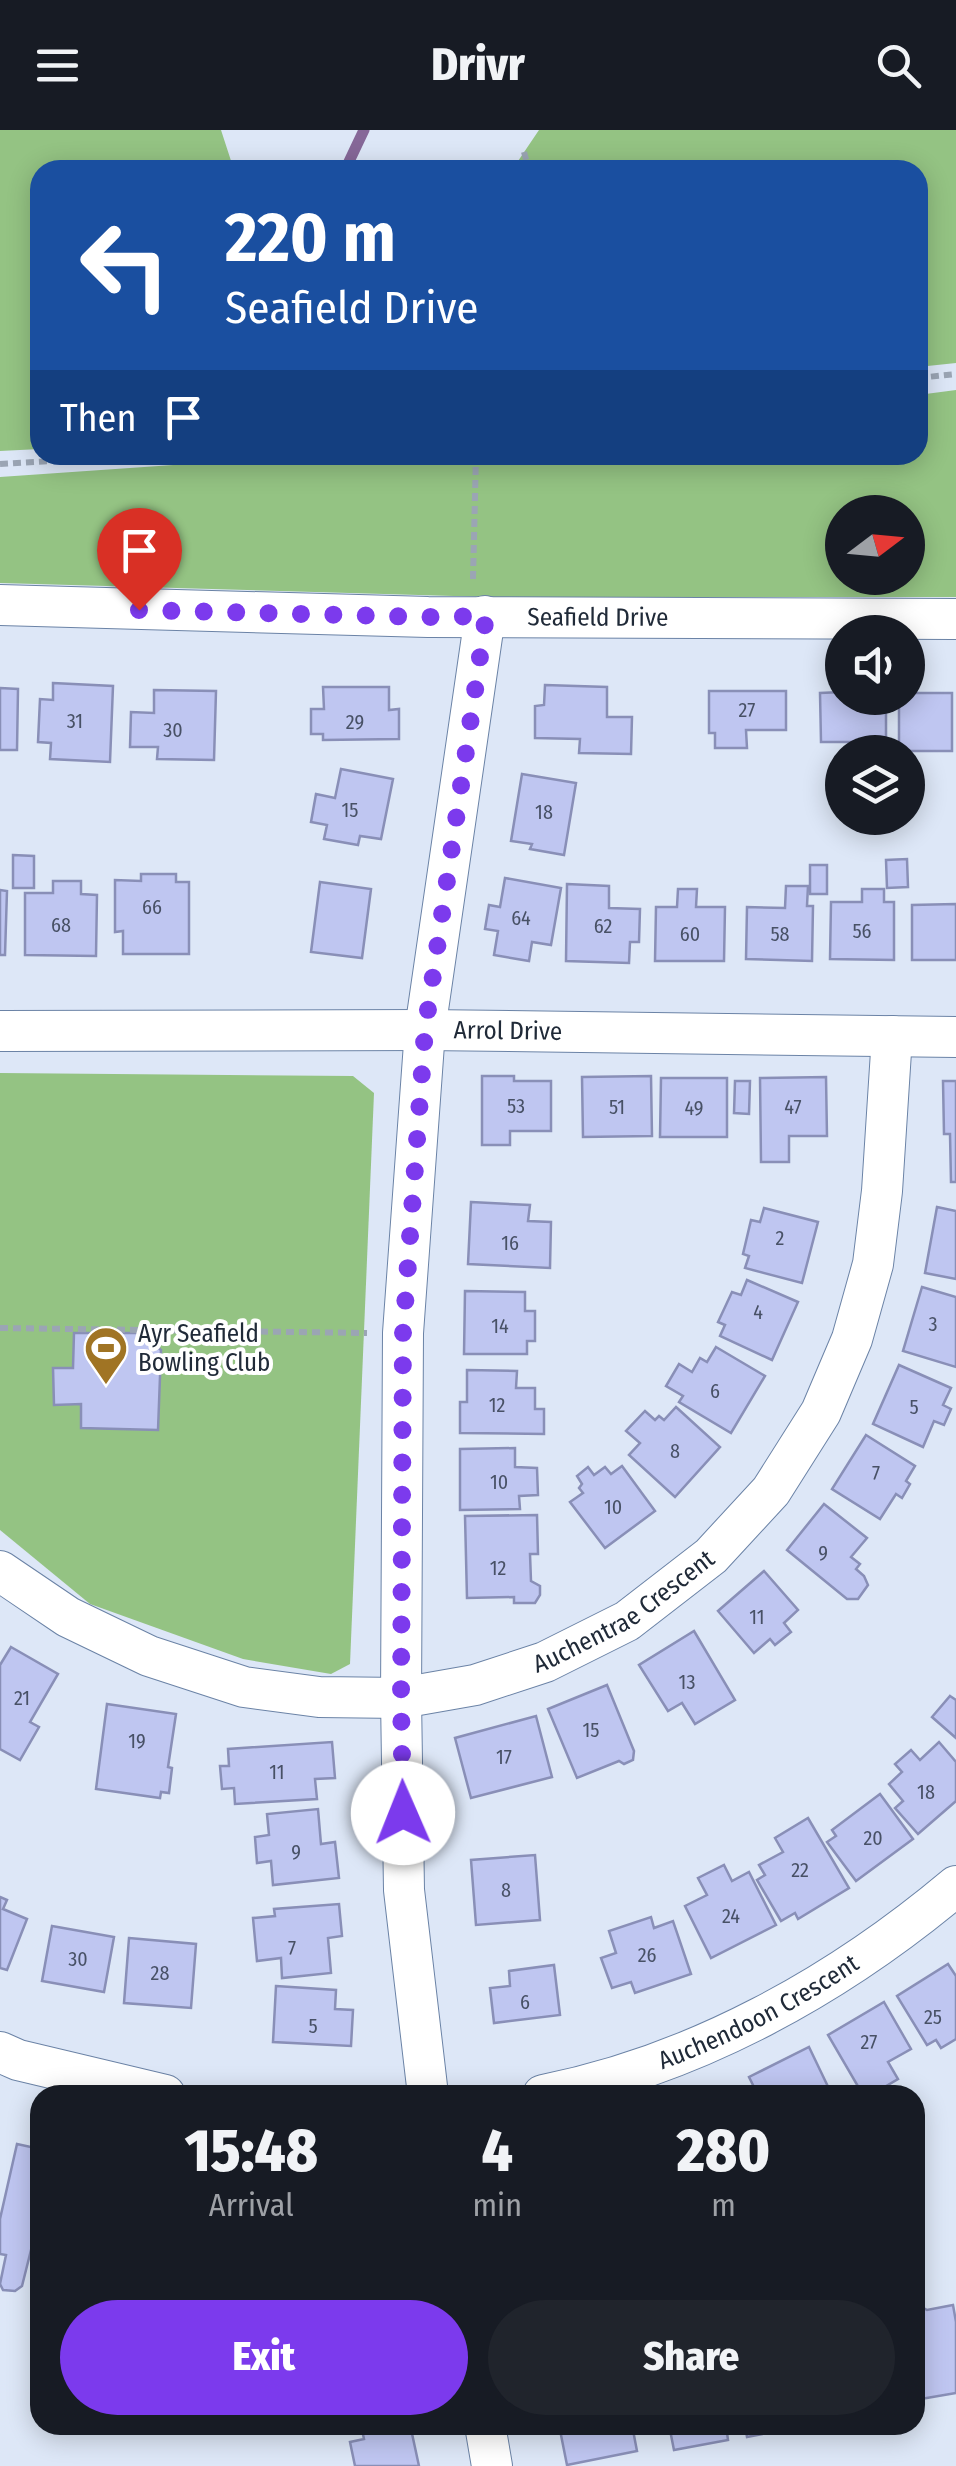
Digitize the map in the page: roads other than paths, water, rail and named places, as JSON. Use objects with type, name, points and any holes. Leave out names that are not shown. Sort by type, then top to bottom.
[{"type":"street","name":"Seafield Drive","points":[[0,604],[479,616],[956,619]]},
{"type":"street","points":[[427,2085],[404,1890],[403,1333],[425,1030],[479,616]]},
{"type":"street","name":"Arrol Drive","points":[[0,1031],[425,1030],[956,1036]]},
{"type":"street","name":"Auchentrae Crescent","points":[[0,1571],[68,1617],[149,1656],[244,1687],[319,1697],[401,1698],[475,1685],[545,1662],[626,1622],[711,1556],[771,1490],[821,1412],[852,1339],[873,1264],[892,1036]]},
{"type":"street","name":"Auchendoon Crescent","points":[[588,2085],[687,2052],[770,2012],[858,1961],[956,1886]]},
{"type":"street","points":[[0,2052],[18,2060],[123,2085]]},
{"type":"street","points":[[487,2435],[492,2466]]},
{"type":"waterway","points":[[350,160],[364,130]]},
{"type":"place","name":"Ayr Seafield Bowling Club","points":[[106,1386]]}]
